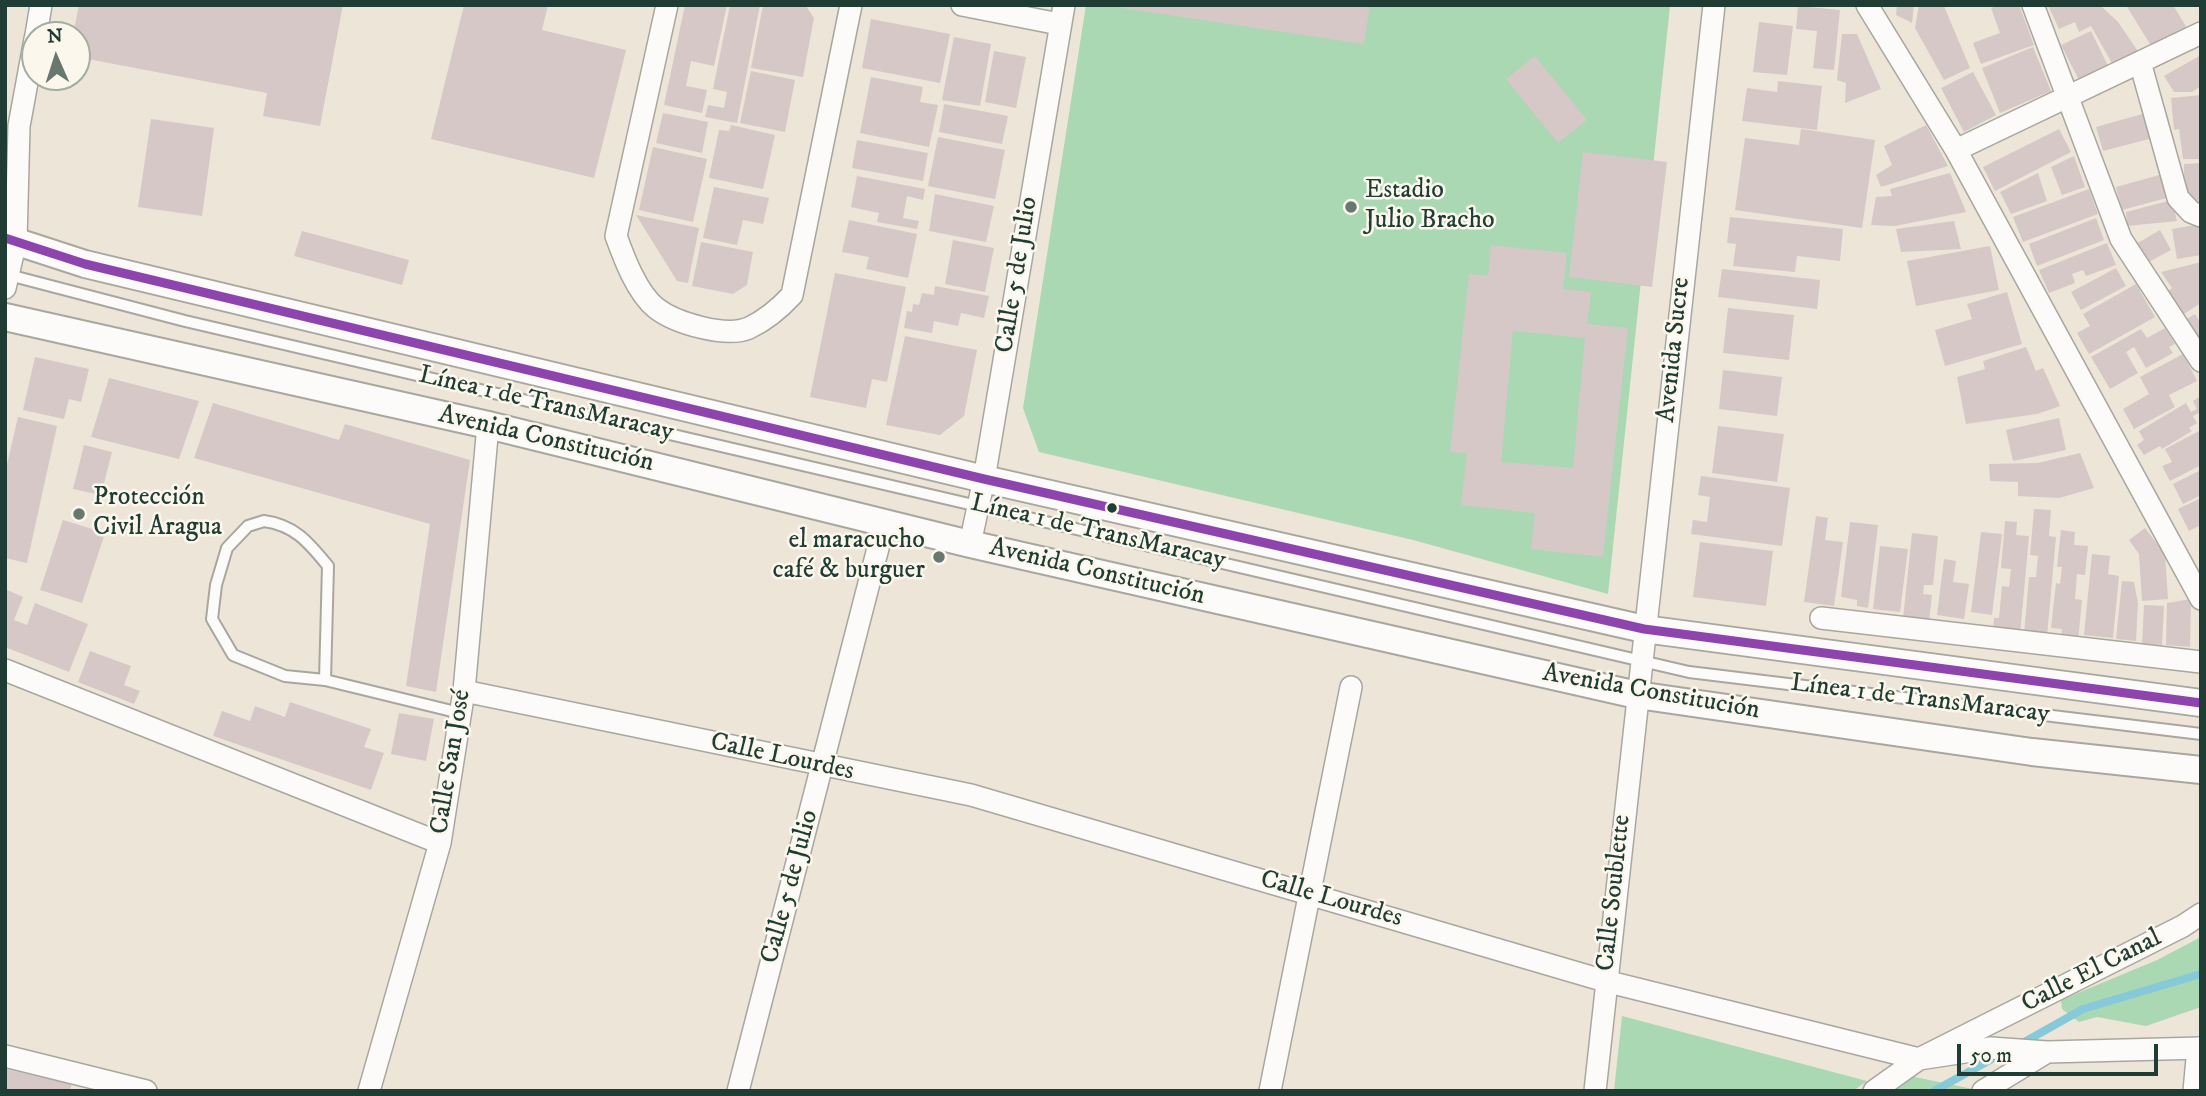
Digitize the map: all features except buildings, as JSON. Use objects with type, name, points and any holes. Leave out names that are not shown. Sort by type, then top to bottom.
[{"type":"street","points":[[667,5],[616,236],[629,269],[655,307],[701,329],[747,329],[776,311],[792,295],[851,5]]},
{"type":"street","points":[[962,5],[1062,15]]},
{"type":"street","name":"Avenida Sucre","points":[[1636,695],[1714,5]]},
{"type":"street","points":[[1867,5],[1956,150],[2096,412],[2201,599]]},
{"type":"street","points":[[2033,5],[2121,239],[2201,362]]},
{"type":"street","name":"Calle 5 de Julio","points":[[970,544],[985,479],[1062,15]]},
{"type":"street","points":[[1956,150],[2201,33]]},
{"type":"street","points":[[2140,62],[2178,198],[2191,212],[2201,216]]},
{"type":"street","points":[[6,279],[11,240],[12,124],[21,90]]},
{"type":"street","points":[[11,240],[85,264],[985,479],[1644,629],[2201,703]]},
{"type":"street","name":"Avenida Constitución","points":[[5,317],[488,425],[970,544],[1636,695],[2032,752],[2201,770]]},
{"type":"street","name":"Calle San José","points":[[369,1091],[440,843],[464,691],[488,425]]},
{"type":"street","name":"Calle 5 de Julio","points":[[738,1091],[885,521]]},
{"type":"street","points":[[1821,618],[2201,662]]},
{"type":"street","points":[[5,670],[440,843]]},
{"type":"street","points":[[1270,1091],[1351,687]]},
{"type":"street","name":"Calle Lourdes","points":[[464,691],[822,767],[971,795],[1605,982],[1919,1059],[1991,1048],[2044,1052],[2199,1048]]},
{"type":"street","name":"Calle Soublette","points":[[1595,1091],[1636,695]]},
{"type":"street","name":"Calle El Canal","points":[[1874,1091],[1919,1059],[2183,926],[2201,914]]},
{"type":"street","points":[[2194,1091],[2199,1048]]},
{"type":"street","points":[[1983,1091],[2044,1052]]},
{"type":"street","points":[[5,1056],[146,1091]]},
{"type":"lane","name":"Línea 1 de TransMaracay","points":[[6,279],[1689,672],[2201,734]]},
{"type":"lane","points":[[325,680],[328,566],[305,538],[283,523],[264,521],[248,526],[227,548],[216,586],[212,619],[233,655],[285,676],[325,680],[460,713]]},
{"type":"green space","name":"Estadio Julio Bracho","points":[[1086,5],[1670,6],[1608,594],[1413,540],[1039,452],[1023,408]]},
{"type":"green space","points":[[2201,937],[2201,1007],[2146,1026],[2097,1017],[2079,1022],[2062,1009],[2061,1000],[2157,960]]},
{"type":"green space","points":[[1622,1016],[1867,1081],[1853,1091],[1614,1091]]},
{"type":"green space","points":[[1910,1076],[1973,1089],[1889,1091]]},
{"type":"waterway","points":[[2019,1045],[2083,1009],[2201,974]]},
{"type":"waterway","points":[[1934,1091],[2001,1054]]},
{"type":"transit line","points":[[5,238],[85,264],[984,479],[1644,629],[2201,703]]},
{"type":"place","name":"Estadio Julio Bracho","points":[[1351,207]]},
{"type":"place","name":"Protección Civil Aragua","points":[[79,514]]},
{"type":"place","name":"el maracucho café & burguer","points":[[939,557]]}]
